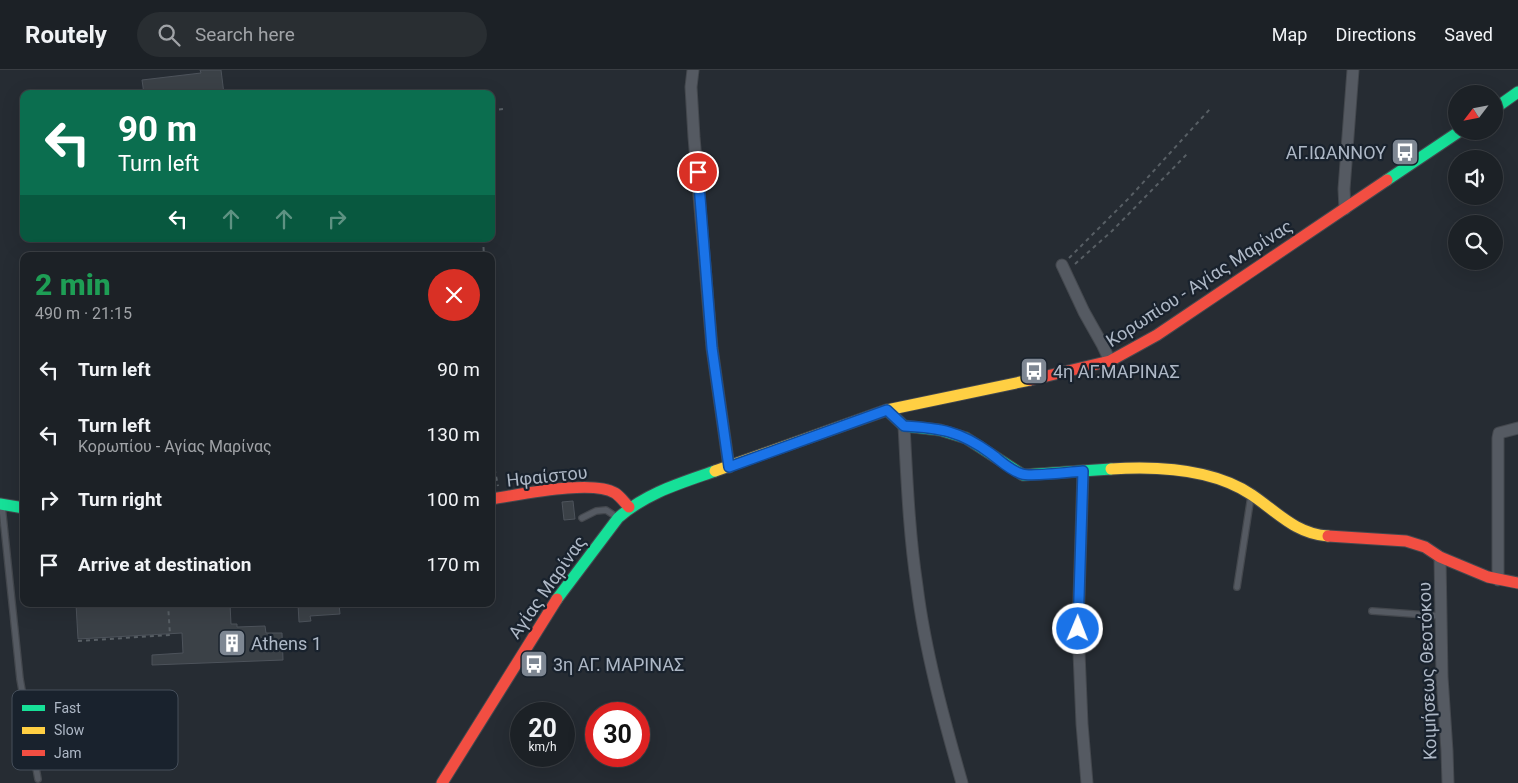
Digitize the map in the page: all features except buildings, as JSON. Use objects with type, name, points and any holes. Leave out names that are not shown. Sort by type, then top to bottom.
[{"type":"main road","points":[[1503,102],[1518,92]]},
{"type":"main road","name":"Κορωπίου - Αγίας Μαρίνας","points":[[729,467],[887,410],[1061,374],[1110,361],[1157,335],[1448,139]]},
{"type":"main road","points":[[887,410],[904,426],[936,428],[959,434],[983,448],[1008,468],[1023,475],[1132,468],[1180,471],[1214,476],[1251,494],[1281,518],[1315,535],[1406,541],[1425,547],[1440,557],[1488,577],[1518,583]]},
{"type":"main road","name":"Αγίας Μαρίνας","points":[[442,783],[554,604],[618,518],[629,508],[654,493],[729,467]]},
{"type":"main road","name":"Ηφαίστου","points":[[496,498],[559,488],[601,488],[616,493],[629,508]]},
{"type":"main road","points":[[1,504],[20,507]]},
{"type":"street","points":[[693,70],[691,87],[694,137],[712,348],[729,467]]},
{"type":"street","points":[[1345,209],[1344,189],[1353,70]]},
{"type":"street","points":[[1064,268],[1084,312],[1110,361]]},
{"type":"street","points":[[904,426],[909,525],[917,588],[944,721],[962,783]]},
{"type":"street","points":[[1498,580],[1498,438],[1499,433],[1518,428]]},
{"type":"street","points":[[1083,471],[1078,629],[1082,724],[1087,783]]},
{"type":"street","name":"Κοιμήσεως Θεοτόκου","points":[[1440,557],[1442,677],[1448,783]]},
{"type":"lane","points":[[1237,587],[1251,494]]},
{"type":"lane","points":[[1,504],[22,690]]},
{"type":"lane","points":[[582,518],[596,511],[606,510],[618,518]]},
{"type":"lane","points":[[1372,611],[1441,616]]},
{"type":"lane","points":[[36,770],[38,779]]},
{"type":"path","points":[[495,110],[504,109]]},
{"type":"path","points":[[1064,268],[1210,109]]},
{"type":"path","points":[[1064,268],[1082,259],[1189,152]]},
{"type":"path","points":[[495,471],[496,498]]},
{"type":"path","points":[[78,641],[170,635],[168,607]]},
{"type":"traffic: fast","points":[[1503,103],[1518,92]]},
{"type":"traffic: fast","points":[[1387,180],[1448,139]]},
{"type":"traffic: fast","points":[[887,410],[904,426],[940,430],[966,438],[1023,475],[1111,469]]},
{"type":"traffic: fast","points":[[557,599],[618,518],[629,509],[652,495],[715,471]]},
{"type":"traffic: fast","points":[[0,504],[20,507]]},
{"type":"traffic: slow","points":[[715,471],[887,410],[1030,380]]},
{"type":"traffic: slow","points":[[1111,469],[1165,469],[1202,474],[1220,479],[1252,495],[1296,527],[1328,536]]},
{"type":"traffic: jam","points":[[1030,380],[1110,361],[1157,335],[1387,180]]},
{"type":"traffic: jam","points":[[495,498],[555,489],[590,487],[615,493],[629,507]]},
{"type":"traffic: jam","points":[[1328,536],[1406,541],[1425,547],[1440,557],[1488,577],[1518,583]]},
{"type":"traffic: jam","points":[[442,783],[557,599]]},
{"type":"place","name":"ΑΓ.ΙΩΑΝΝΟΥ","points":[[1405,152]]},
{"type":"place","name":"4η ΑΓ.ΜΑΡΙΝΑΣ","points":[[1034,371]]},
{"type":"place","name":"Athens 1","points":[[232,643]]},
{"type":"place","name":"3η ΑΓ. ΜΑΡΙΝΑΣ","points":[[534,664]]},
{"type":"route","points":[[698,172],[712,348],[729,467],[887,410],[904,426],[936,428],[959,434],[975,442],[1008,468],[1023,475],[1083,471],[1078,629]]}]
